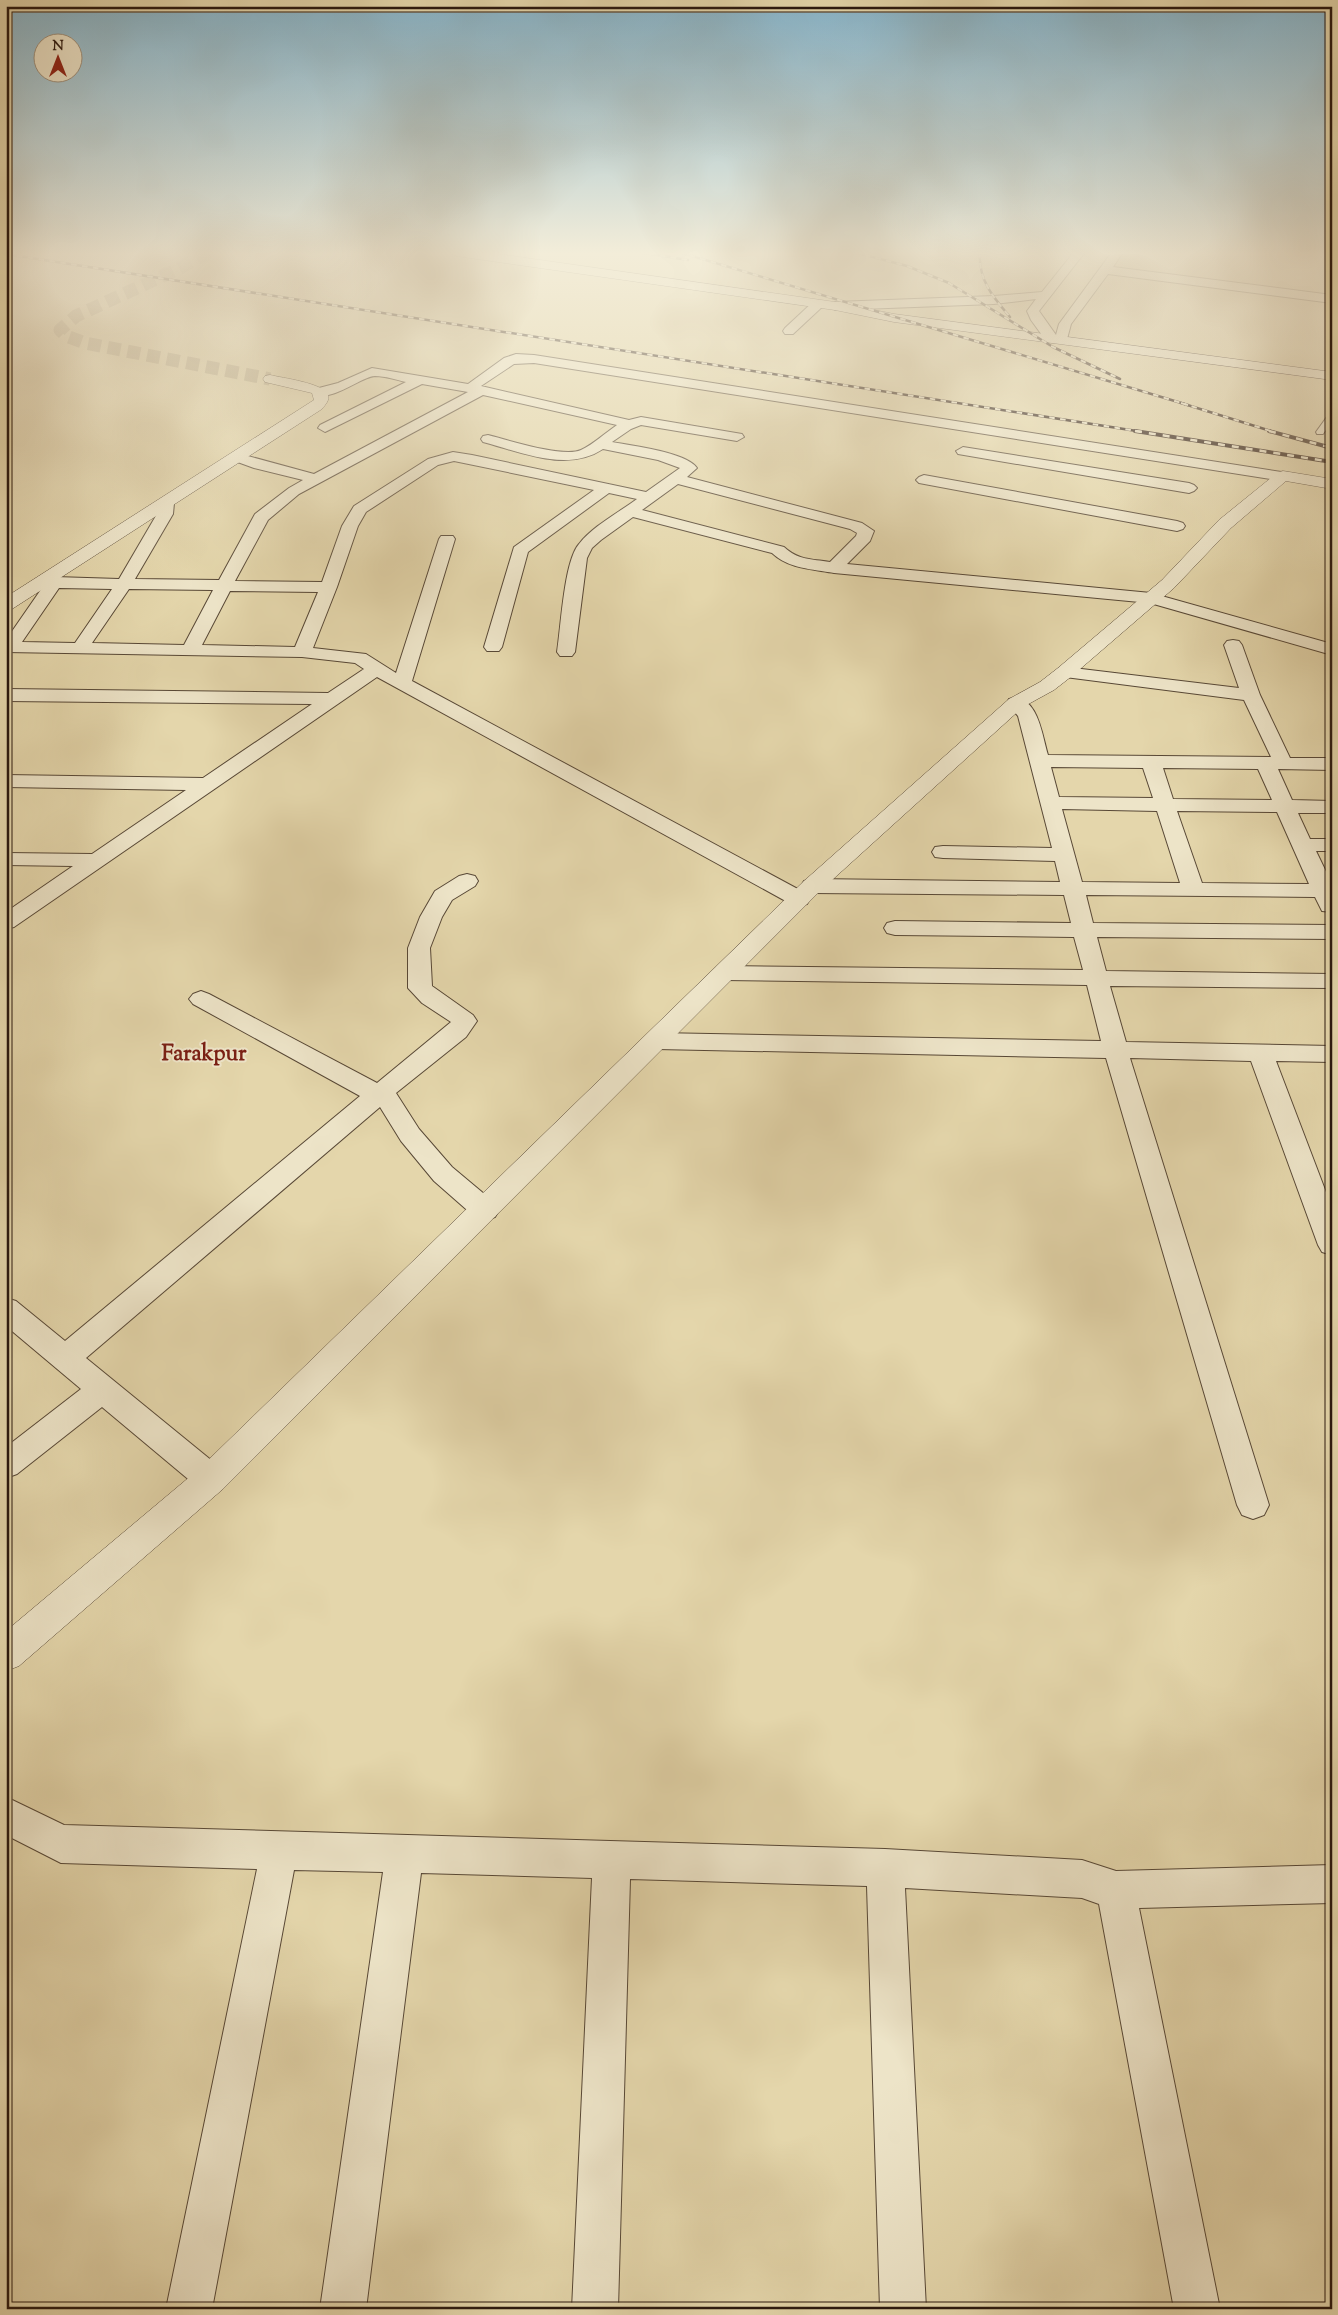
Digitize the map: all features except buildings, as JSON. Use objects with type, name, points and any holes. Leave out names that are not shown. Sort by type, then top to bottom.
[{"type":"street","points":[[190,650],[261,517],[294,491],[475,390],[509,361],[514,360]]},
{"type":"street","points":[[536,360],[1332,484]]},
{"type":"street","points":[[1213,360],[1332,376]]},
{"type":"street","points":[[270,379],[309,387],[320,392],[343,386],[372,372],[422,379],[630,424],[650,422],[737,437]]},
{"type":"street","points":[[325,428],[422,379]]},
{"type":"street","points":[[6,606],[48,583],[166,503],[317,406],[321,400],[320,392]]},
{"type":"street","points":[[488,440],[566,456],[584,454],[630,424]]},
{"type":"street","points":[[566,652],[580,558],[585,546],[690,468],[686,464],[601,444]]},
{"type":"street","points":[[1052,503],[1094,446]]},
{"type":"street","points":[[963,451],[1189,488]]},
{"type":"street","points":[[302,652],[329,587],[350,526],[360,509],[442,458],[453,456],[472,459],[651,498]]},
{"type":"street","points":[[237,457],[259,465],[316,479]]},
{"type":"street","points":[[6,1654],[211,1479],[657,1041],[805,892],[1016,703],[1048,686],[1066,672],[1168,584],[1225,524],[1283,476]]},
{"type":"street","points":[[677,479],[856,526],[866,531],[864,538],[834,568]]},
{"type":"street","points":[[924,480],[1177,526]]},
{"type":"street","points":[[493,647],[520,550],[607,488]]},
{"type":"street","points":[[80,648],[124,584],[165,514],[166,503]]},
{"type":"street","points":[[632,512],[778,550],[788,559],[798,562],[834,568],[1151,598],[1332,650]]},
{"type":"street","points":[[402,683],[447,539]]},
{"type":"street","points":[[48,583],[329,587]]},
{"type":"street","points":[[8,647],[48,583]]},
{"type":"street","points":[[1233,646],[1274,763],[1284,806],[1329,897]]},
{"type":"street","points":[[8,647],[302,652],[360,658],[402,683],[805,892],[1073,889],[1193,890],[1329,897]]},
{"type":"street","points":[[6,922],[376,669]]},
{"type":"street","points":[[1066,672],[1251,695]]},
{"type":"street","points":[[6,695],[333,699]]},
{"type":"street","points":[[1016,703],[1027,714],[1115,1048],[1253,1505]]},
{"type":"street","points":[[1039,760],[1332,764]]},
{"type":"street","points":[[1151,762],[1193,890]]},
{"type":"street","points":[[6,780],[208,784]]},
{"type":"street","points":[[1050,802],[1332,807]]},
{"type":"street","points":[[1302,845],[1332,845]]},
{"type":"street","points":[[943,852],[1064,855]]},
{"type":"street","points":[[6,859],[97,860]]},
{"type":"street","points":[[66,1358],[378,1095],[457,1031],[464,1021],[453,1011],[431,1000],[420,988],[419,948],[443,896],[467,881]]},
{"type":"street","points":[[895,928],[1332,932]]},
{"type":"street","points":[[724,973],[1332,981]]},
{"type":"street","points":[[201,999],[388,1100],[410,1134],[443,1174],[485,1210]]},
{"type":"street","points":[[657,1041],[1115,1048],[1261,1054],[1332,1054]]},
{"type":"street","points":[[1261,1054],[1332,1245]]},
{"type":"street","points":[[6,1309],[211,1479]]},
{"type":"street","points":[[6,1465],[103,1390]]},
{"type":"street","points":[[6,1815],[61,1844],[885,1868],[1082,1879],[1116,1890],[1332,1884]]},
{"type":"street","points":[[189,2309],[278,1851]]},
{"type":"street","points":[[343,2309],[404,1854]]},
{"type":"street","points":[[595,2309],[612,1860]]},
{"type":"street","points":[[885,1868],[903,2309]]},
{"type":"street","points":[[1116,1890],[1197,2309]]},
{"type":"lane","points":[[1320,432],[1332,416]]},
{"type":"tunnel","points":[[173,360],[270,379]]},
{"type":"railway","points":[[683,360],[1143,432]]},
{"type":"railway","points":[[1038,360],[1188,405]]},
{"type":"railway","points":[[1080,360],[1120,379]]},
{"type":"railway","points":[[1181,403],[1274,432]]},
{"type":"railway","points":[[1135,431],[1332,462]]},
{"type":"railway","points":[[1269,431],[1332,448]]},
{"type":"district","name":"Farakpur","points":[[204,1052]]}]
